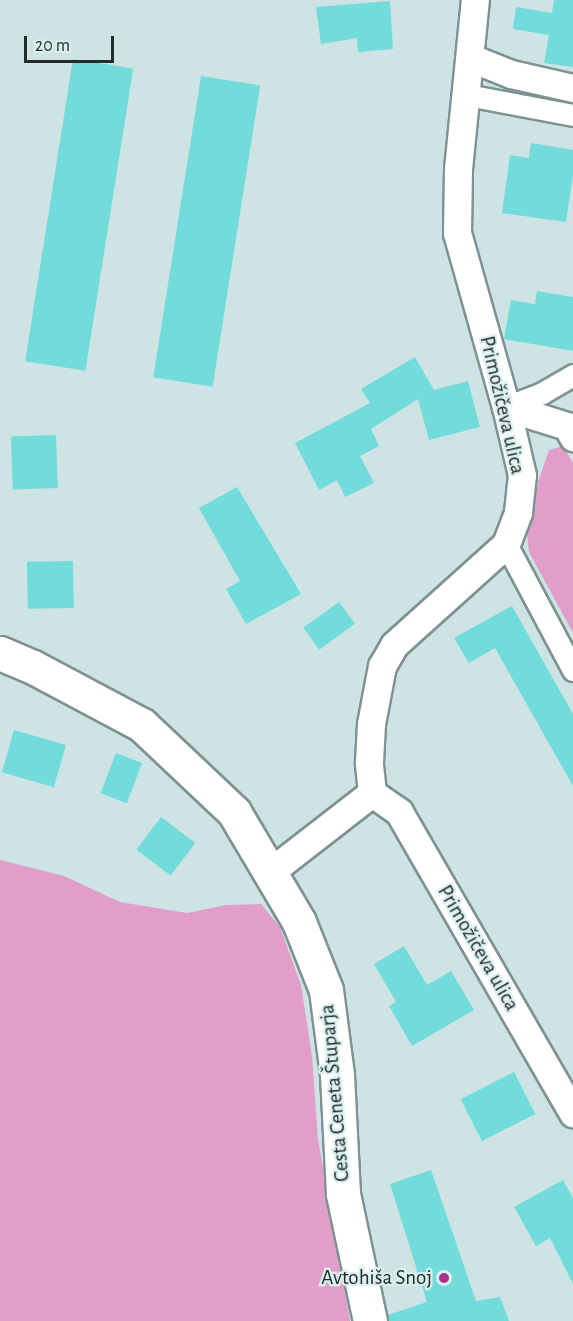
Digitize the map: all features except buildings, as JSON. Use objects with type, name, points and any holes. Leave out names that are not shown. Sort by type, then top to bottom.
[{"type":"street","name":"Primožičeva ulica","points":[[475,0],[471,58],[458,169],[457,233],[506,407],[522,475],[518,512],[506,544],[394,645],[382,666],[371,724],[369,762],[372,793],[399,812],[573,1113]]},
{"type":"street","points":[[471,58],[511,74],[573,88]]},
{"type":"street","points":[[467,95],[573,115]]},
{"type":"street","points":[[506,407],[542,393],[573,375]]},
{"type":"street","points":[[506,407],[567,426],[573,436]]},
{"type":"street","points":[[506,544],[573,670]]},
{"type":"street","name":"Cesta Ceneta Štuparja","points":[[0,653],[33,667],[142,725],[234,812],[300,922],[326,990],[337,1075],[344,1194],[369,1321]]},
{"type":"street","points":[[270,872],[372,793]]},
{"type":"shaded area","points":[[563,446],[573,463],[573,633],[529,552],[527,533],[539,479],[549,450]]},
{"type":"shaded area","points":[[0,860],[64,876],[120,902],[187,913],[226,905],[261,904],[280,927],[301,985],[312,1056],[318,1139],[350,1321],[0,1321]]},
{"type":"place","name":"Avtohiša Snoj","points":[[444,1278]]}]
